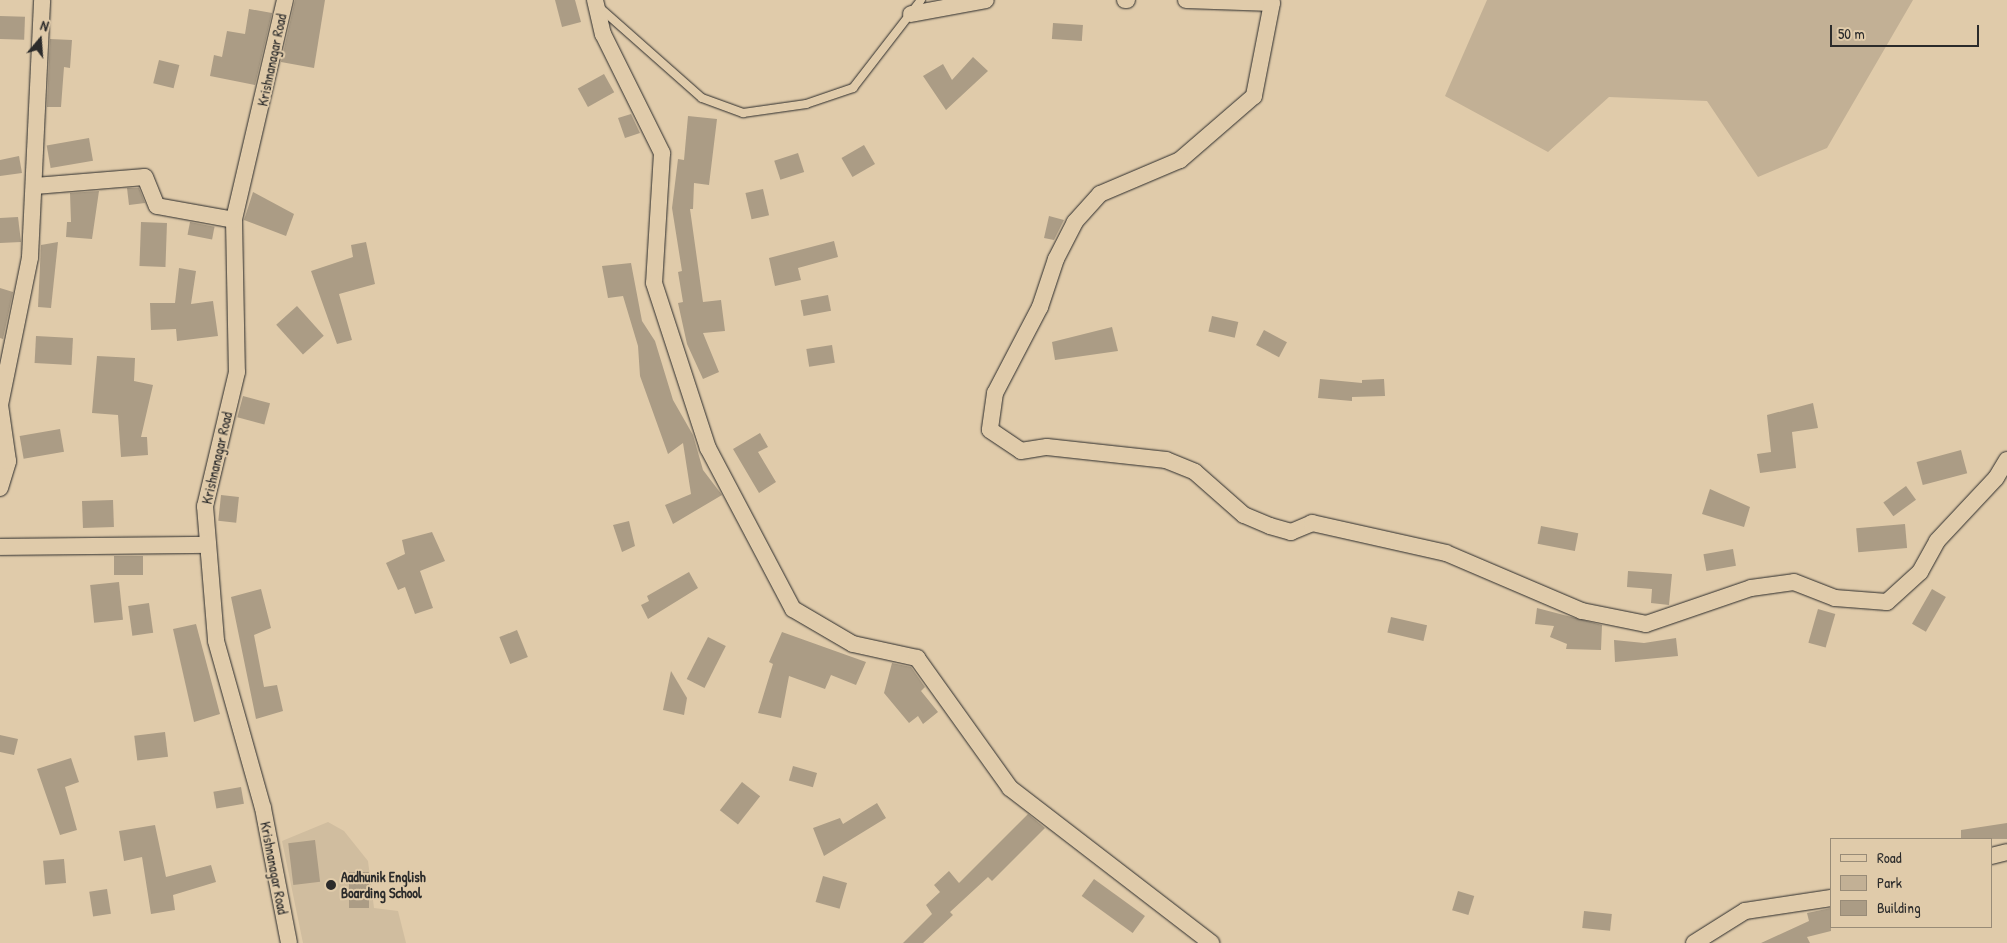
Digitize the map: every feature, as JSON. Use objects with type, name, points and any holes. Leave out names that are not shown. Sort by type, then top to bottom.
[{"type":"street","points":[[0,488],[8,461],[0,405],[30,257],[35,186],[42,0]]},
{"type":"street","name":"Krishnanagar Road","points":[[285,0],[234,220],[237,372],[205,506],[216,641],[263,808],[289,943]]},
{"type":"street","points":[[911,14],[986,0]]},
{"type":"street","points":[[1186,0],[1272,3],[1254,96],[1180,160],[1100,194],[1075,222],[1056,259],[1040,307],[995,393],[990,430],[1021,451],[1047,447],[1166,460],[1194,472],[1244,515],[1270,526],[1291,532],[1312,523],[1446,553],[1582,611],[1646,624],[1751,588],[1794,582],[1836,598],[1887,602],[1920,572],[1937,541],[1996,478],[2007,460]]},
{"type":"street","points":[[596,2],[603,34],[662,153],[654,283],[708,448],[793,608],[852,644],[917,658],[1010,788],[1212,943]]},
{"type":"street","points":[[35,186],[145,177],[157,206],[234,220]]},
{"type":"street","points":[[0,547],[208,545]]},
{"type":"street","points":[[1992,856],[2007,852]]},
{"type":"street","points":[[1694,943],[1745,910],[1830,898]]},
{"type":"lane","points":[[596,2],[702,98],[743,113],[806,104],[853,88],[921,0]]},
{"type":"shaded area","name":"Aadhunik English Boarding School","points":[[328,822],[344,831],[368,861],[374,908],[398,911],[406,943],[303,943],[282,841]]},
{"type":"green space","points":[[1487,0],[1913,0],[1827,148],[1758,177],[1707,101],[1609,97],[1548,152],[1445,96]]},
{"type":"building","points":[[295,0],[325,0],[314,68],[281,62]]},
{"type":"building","points":[[555,0],[575,0],[581,22],[562,27]]},
{"type":"building","points":[[249,9],[272,13],[255,85],[210,76],[214,55],[222,57],[227,31],[245,34]]},
{"type":"building","points":[[0,16],[25,17],[24,40],[0,39]]},
{"type":"building","points":[[1053,23],[1083,25],[1082,41],[1052,39]]},
{"type":"building","points":[[50,39],[72,40],[70,68],[64,67],[61,107],[47,107]]},
{"type":"building","points":[[973,57],[988,71],[946,110],[923,76],[943,64],[952,80]]},
{"type":"building","points":[[159,60],[179,65],[174,88],[153,83]]},
{"type":"building","points":[[604,74],[614,92],[588,107],[578,89]]},
{"type":"building","points":[[631,114],[640,133],[625,138],[618,118]]},
{"type":"building","points":[[688,116],[717,119],[709,185],[694,183],[693,209],[690,209],[703,302],[721,300],[725,331],[703,333],[719,372],[703,379],[687,344],[678,303],[683,302],[678,272],[682,271],[672,208],[678,159],[684,160]]},
{"type":"building","points":[[89,138],[93,161],[51,168],[47,145]]},
{"type":"building","points":[[864,145],[875,164],[852,177],[841,158]]},
{"type":"building","points":[[798,153],[804,172],[780,180],[774,161]]},
{"type":"building","points":[[19,156],[22,173],[0,176],[0,160]]},
{"type":"building","points":[[127,188],[139,188],[145,203],[129,205]]},
{"type":"building","points":[[763,189],[769,215],[752,219],[745,193]]},
{"type":"building","points":[[99,191],[92,239],[66,237],[67,222],[71,222],[70,193]]},
{"type":"building","points":[[253,192],[294,214],[286,236],[244,220]]},
{"type":"building","points":[[1049,216],[1064,220],[1054,240],[1044,238]]},
{"type":"building","points":[[18,217],[21,242],[0,243],[0,218]]},
{"type":"building","points":[[141,222],[167,223],[165,267],[139,266]]},
{"type":"building","points":[[190,222],[215,227],[212,240],[188,235]]},
{"type":"building","points":[[834,241],[838,257],[798,268],[801,280],[775,286],[769,258]]},
{"type":"building","points":[[58,242],[51,308],[38,307],[41,245]]},
{"type":"building","points":[[366,242],[375,284],[339,294],[352,340],[337,344],[311,271],[353,257],[351,245]]},
{"type":"building","points":[[631,263],[642,321],[655,341],[673,400],[693,435],[703,470],[722,495],[673,524],[665,505],[691,494],[683,443],[668,454],[640,376],[638,346],[623,296],[608,298],[602,266]]},
{"type":"building","points":[[179,268],[196,271],[191,304],[213,301],[218,336],[177,341],[176,329],[151,330],[150,303],[175,303]]},
{"type":"building","points":[[0,288],[13,292],[3,339],[0,338]]},
{"type":"building","points":[[828,295],[831,311],[804,316],[801,300]]},
{"type":"building","points":[[297,306],[324,336],[303,354],[276,325]]},
{"type":"building","points":[[1212,316],[1238,322],[1235,338],[1208,332]]},
{"type":"building","points":[[1112,327],[1118,351],[1055,360],[1052,342]]},
{"type":"building","points":[[1264,330],[1287,342],[1279,357],[1256,345]]},
{"type":"building","points":[[36,336],[73,338],[72,365],[35,363]]},
{"type":"building","points":[[832,345],[835,363],[809,367],[806,349]]},
{"type":"building","points":[[97,356],[135,358],[134,381],[153,385],[141,437],[147,437],[148,455],[121,457],[118,415],[92,413]]},
{"type":"building","points":[[1320,379],[1362,383],[1362,380],[1384,379],[1385,396],[1352,397],[1352,401],[1318,398]]},
{"type":"building","points":[[243,396],[270,403],[264,424],[237,417]]},
{"type":"building","points":[[1813,403],[1818,428],[1792,432],[1796,468],[1760,473],[1757,454],[1771,452],[1767,415]]},
{"type":"building","points":[[60,429],[64,452],[24,459],[20,436]]},
{"type":"building","points":[[760,433],[768,447],[758,452],[776,482],[759,493],[733,449]]},
{"type":"building","points":[[1961,450],[1967,473],[1923,485],[1917,462]]},
{"type":"building","points":[[1906,486],[1916,500],[1893,516],[1883,502]]},
{"type":"building","points":[[1710,489],[1750,507],[1744,527],[1702,514]]},
{"type":"building","points":[[221,495],[239,497],[236,523],[218,521]]},
{"type":"building","points":[[113,500],[114,527],[83,528],[82,501]]},
{"type":"building","points":[[629,521],[635,546],[622,552],[613,525]]},
{"type":"building","points":[[1905,524],[1907,548],[1858,552],[1856,528]]},
{"type":"building","points":[[1541,526],[1578,533],[1575,551],[1538,544]]},
{"type":"building","points":[[432,532],[445,561],[420,571],[433,608],[415,614],[405,587],[398,590],[386,563],[405,554],[402,540]]},
{"type":"building","points":[[1733,549],[1736,566],[1706,571],[1703,554]]},
{"type":"building","points":[[114,556],[143,556],[143,575],[114,575]]},
{"type":"building","points":[[1628,571],[1672,574],[1669,605],[1651,603],[1652,589],[1627,587]]},
{"type":"building","points":[[689,572],[698,588],[648,619],[641,605],[649,601],[647,596]]},
{"type":"building","points":[[119,582],[123,620],[94,623],[90,585]]},
{"type":"building","points":[[261,589],[271,628],[254,635],[264,687],[277,685],[283,711],[256,719],[231,597]]},
{"type":"building","points":[[1932,589],[1946,597],[1926,632],[1912,624]]},
{"type":"building","points":[[149,603],[153,633],[132,636],[128,606]]},
{"type":"building","points":[[1537,608],[1602,625],[1601,650],[1566,649],[1567,644],[1550,637],[1554,626],[1535,624]]},
{"type":"building","points":[[1818,609],[1835,614],[1826,648],[1808,643]]},
{"type":"building","points":[[1391,617],[1427,625],[1423,641],[1387,633]]},
{"type":"building","points":[[196,624],[220,714],[194,722],[173,629]]},
{"type":"building","points":[[517,630],[528,657],[510,664],[499,637]]},
{"type":"building","points":[[782,632],[866,662],[856,685],[831,675],[825,689],[789,676],[781,718],[758,713],[773,664],[769,662]]},
{"type":"building","points":[[708,637],[726,646],[704,688],[687,679]]},
{"type":"building","points":[[1676,638],[1678,656],[1615,662],[1614,640],[1644,643]]},
{"type":"building","points":[[892,663],[911,667],[925,687],[921,691],[938,712],[923,724],[918,716],[909,723],[884,693]]},
{"type":"building","points":[[671,671],[687,698],[684,715],[663,710]]},
{"type":"building","points":[[165,732],[168,757],[137,761],[134,736]]},
{"type":"building","points":[[0,735],[18,739],[14,755],[0,752]]},
{"type":"building","points":[[71,758],[79,782],[65,787],[77,830],[60,835],[37,769]]},
{"type":"building","points":[[793,766],[817,773],[813,787],[789,780]]},
{"type":"building","points":[[742,782],[760,796],[738,825],[720,810]]},
{"type":"building","points":[[241,787],[244,804],[216,809],[213,792]]},
{"type":"building","points":[[877,803],[886,818],[824,856],[813,828],[840,818],[843,824]]},
{"type":"building","points":[[1028,814],[1045,828],[992,881],[988,877],[950,912],[953,915],[923,943],[903,943],[932,914],[926,905],[940,892],[934,885],[949,871],[959,883]]},
{"type":"building","points":[[2007,823],[2007,839],[1961,838],[1961,830]]},
{"type":"building","points":[[155,825],[166,877],[211,865],[216,882],[173,895],[175,910],[151,914],[142,857],[124,861],[119,831]]},
{"type":"building","points":[[315,840],[320,882],[293,885],[288,843]]},
{"type":"building","points":[[64,859],[66,883],[45,885],[43,861]]},
{"type":"building","points":[[349,872],[369,872],[369,908],[349,908]]},
{"type":"building","points":[[823,876],[847,883],[840,909],[816,902]]},
{"type":"building","points":[[1094,879],[1145,916],[1133,933],[1082,896]]},
{"type":"building","points":[[107,889],[111,914],[93,917],[89,892]]},
{"type":"building","points":[[1458,891],[1474,896],[1468,915],[1452,910]]},
{"type":"building","points":[[1830,908],[1831,931],[1807,937],[1810,943],[1761,943],[1809,921],[1807,913]]},
{"type":"building","points":[[1584,911],[1612,914],[1610,931],[1582,928]]},
{"type":"place","name":"Aadhunik English Boarding School","points":[[331,885]]}]
